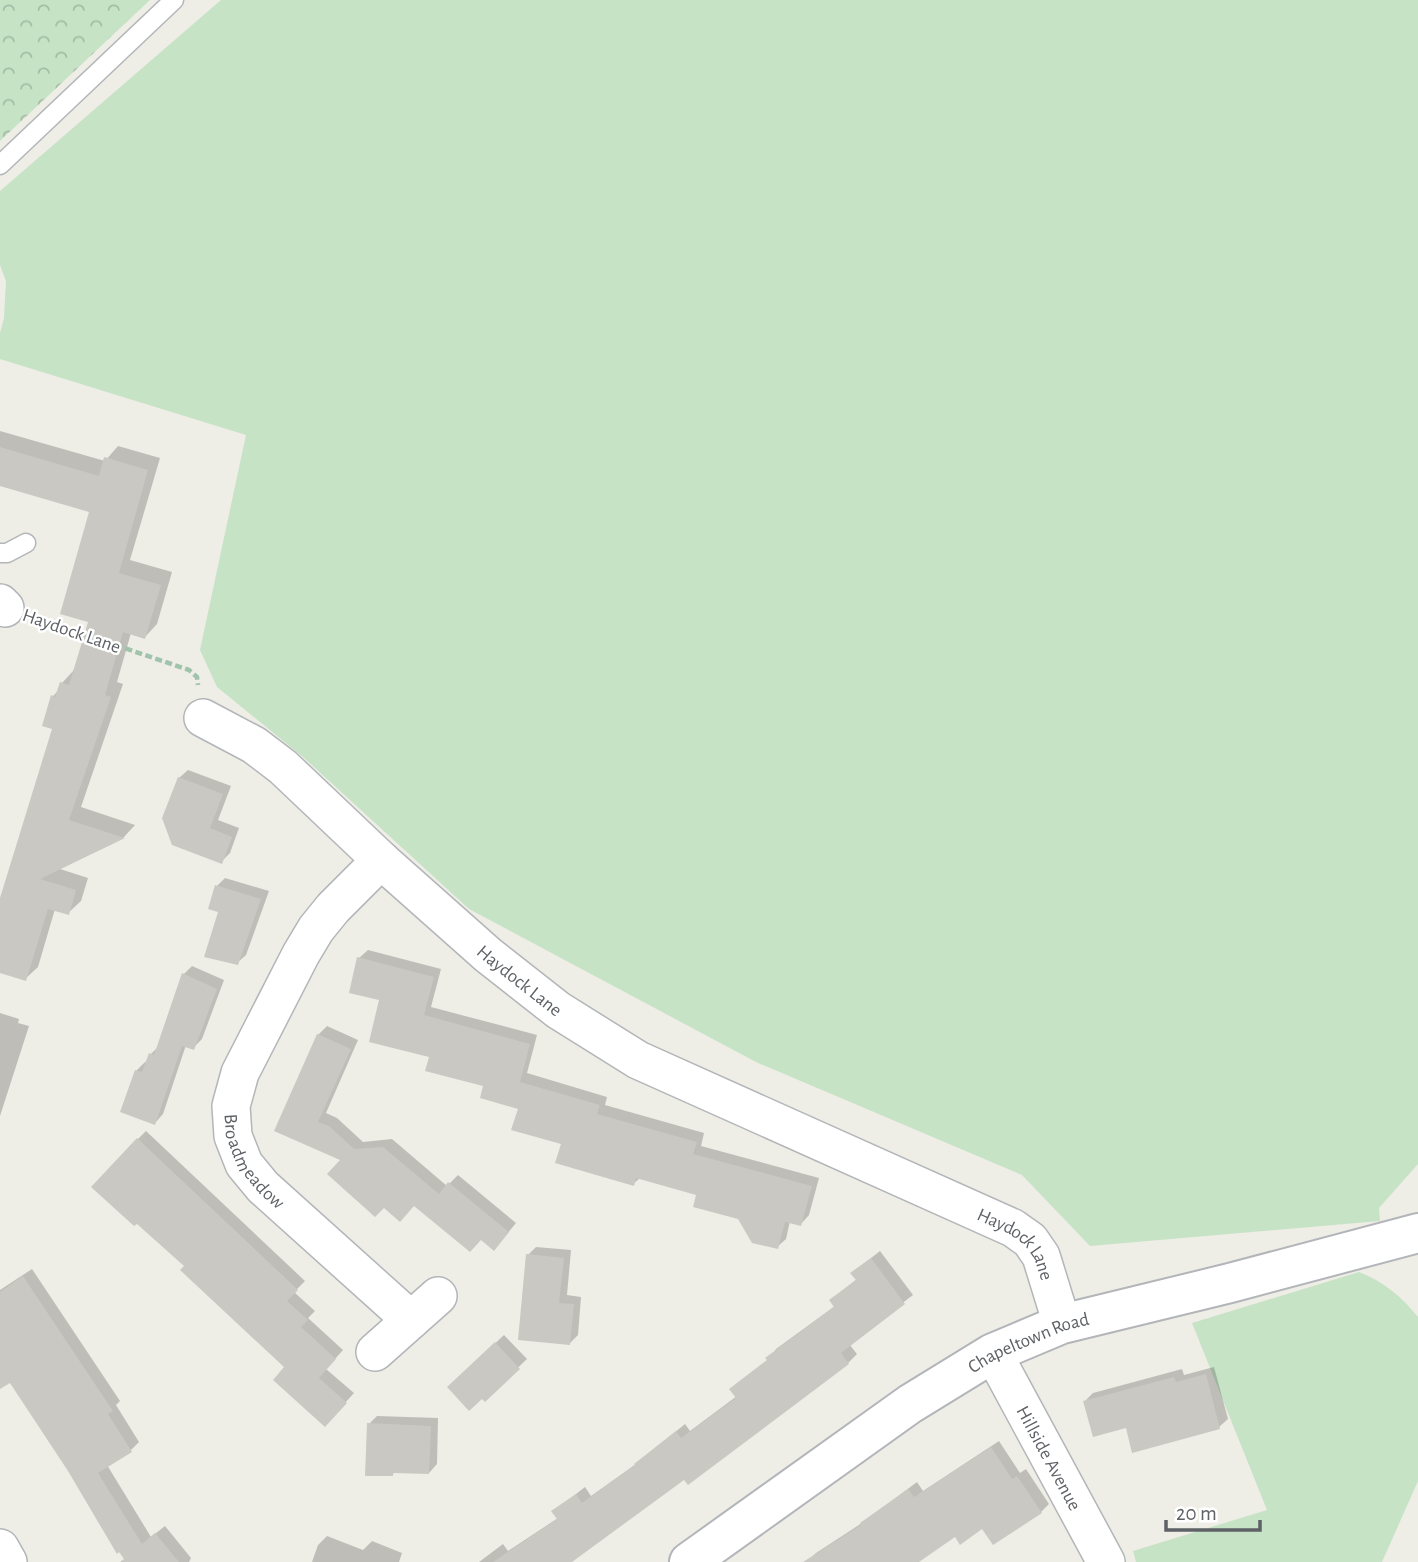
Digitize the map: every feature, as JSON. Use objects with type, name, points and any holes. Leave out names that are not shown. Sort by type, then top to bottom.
[{"type":"main road","name":"Chapeltown Road","points":[[690,1562],[910,1404],[993,1353],[1062,1324],[1418,1233]]},
{"type":"street","name":"Haydock Lane","points":[[203,718],[245,739],[283,767],[381,860],[488,955],[558,1010],[638,1060],[1022,1234],[1030,1240],[1041,1256],[1062,1324]]},
{"type":"street","name":"Broadmeadow","points":[[381,860],[332,908],[301,954],[240,1073],[232,1106],[233,1136],[244,1164],[263,1187],[411,1320]]},
{"type":"street","points":[[375,1352],[438,1296]]},
{"type":"street","name":"Hillside Avenue","points":[[993,1353],[1106,1562]]},
{"type":"street","points":[[0,1548],[8,1562]]},
{"type":"lane","points":[[0,165],[174,0]]},
{"type":"lane","points":[[0,553],[7,553],[26,543]]},
{"type":"path","name":"Haydock Lane","points":[[2,610],[189,670],[197,677],[203,718]]},
{"type":"green space","points":[[0,0],[150,0],[0,141]]},
{"type":"green space","points":[[221,0],[1418,0],[1418,1164],[1379,1208],[1380,1221],[1090,1246],[1022,1175],[756,1062],[469,909],[303,757],[217,687],[200,650],[246,435],[0,359],[6,281],[0,265],[0,191]]},
{"type":"green space","points":[[1359,1272],[1392,1290],[1418,1317],[1418,1481],[1382,1562],[1136,1562],[1133,1551],[1267,1510],[1192,1323]]},
{"type":"building","points":[[0,447],[99,476],[104,457],[148,470],[119,573],[161,585],[145,639],[123,632],[105,695],[111,697],[69,820],[125,838],[40,879],[76,890],[69,915],[48,909],[26,981],[0,973],[0,898],[52,729],[42,726],[51,695],[55,697],[60,682],[69,685],[88,622],[60,614],[89,512],[0,486]]},
{"type":"building","points":[[178,777],[223,794],[210,828],[232,837],[222,864],[172,845],[162,818]]},
{"type":"building","points":[[215,885],[261,899],[238,965],[204,957],[218,912],[208,909]]},
{"type":"building","points":[[357,957],[434,977],[424,1015],[530,1044],[520,1082],[600,1105],[597,1114],[697,1142],[693,1154],[812,1186],[801,1226],[785,1222],[778,1249],[752,1243],[738,1219],[693,1207],[696,1195],[636,1178],[634,1186],[555,1163],[561,1144],[511,1130],[518,1109],[480,1098],[483,1086],[425,1071],[429,1057],[369,1042],[379,1000],[349,993]]},
{"type":"building","points":[[182,973],[217,989],[194,1050],[182,1046],[155,1125],[120,1112],[135,1070],[142,1072],[149,1053],[154,1055]]},
{"type":"building","points":[[317,1034],[351,1049],[318,1122],[329,1126],[354,1149],[383,1147],[439,1194],[448,1182],[509,1232],[494,1251],[481,1240],[470,1252],[414,1206],[400,1222],[384,1208],[375,1217],[327,1174],[340,1160],[274,1131]]},
{"type":"building","points":[[137,1138],[298,1290],[287,1301],[308,1320],[301,1327],[336,1359],[319,1378],[347,1403],[325,1427],[273,1380],[284,1367],[180,1270],[184,1266],[91,1187]]},
{"type":"building","points":[[526,1254],[564,1258],[559,1303],[574,1304],[570,1345],[518,1340]]},
{"type":"building","points":[[871,1258],[905,1304],[841,1353],[849,1364],[688,1485],[684,1480],[572,1562],[493,1562],[557,1519],[551,1511],[576,1494],[582,1503],[676,1431],[681,1438],[736,1398],[729,1389],[767,1360],[765,1358],[834,1307],[829,1300],[856,1280],[850,1273]]},
{"type":"building","points":[[23,1276],[113,1411],[108,1414],[132,1452],[98,1473],[142,1544],[155,1533],[179,1562],[120,1562],[124,1559],[119,1552],[117,1554],[68,1471],[10,1383],[0,1389],[0,1292]]},
{"type":"building","points":[[495,1342],[520,1369],[485,1402],[482,1399],[469,1411],[447,1387]]},
{"type":"building","points":[[1206,1374],[1220,1429],[1132,1453],[1126,1428],[1093,1437],[1083,1401],[1174,1377],[1176,1382]]},
{"type":"building","points":[[367,1423],[431,1426],[429,1474],[393,1473],[393,1476],[365,1476]]},
{"type":"building","points":[[991,1447],[1012,1479],[1017,1476],[1042,1513],[993,1545],[982,1529],[960,1545],[955,1537],[919,1562],[803,1562],[861,1525],[860,1523],[908,1489],[914,1497]]}]
